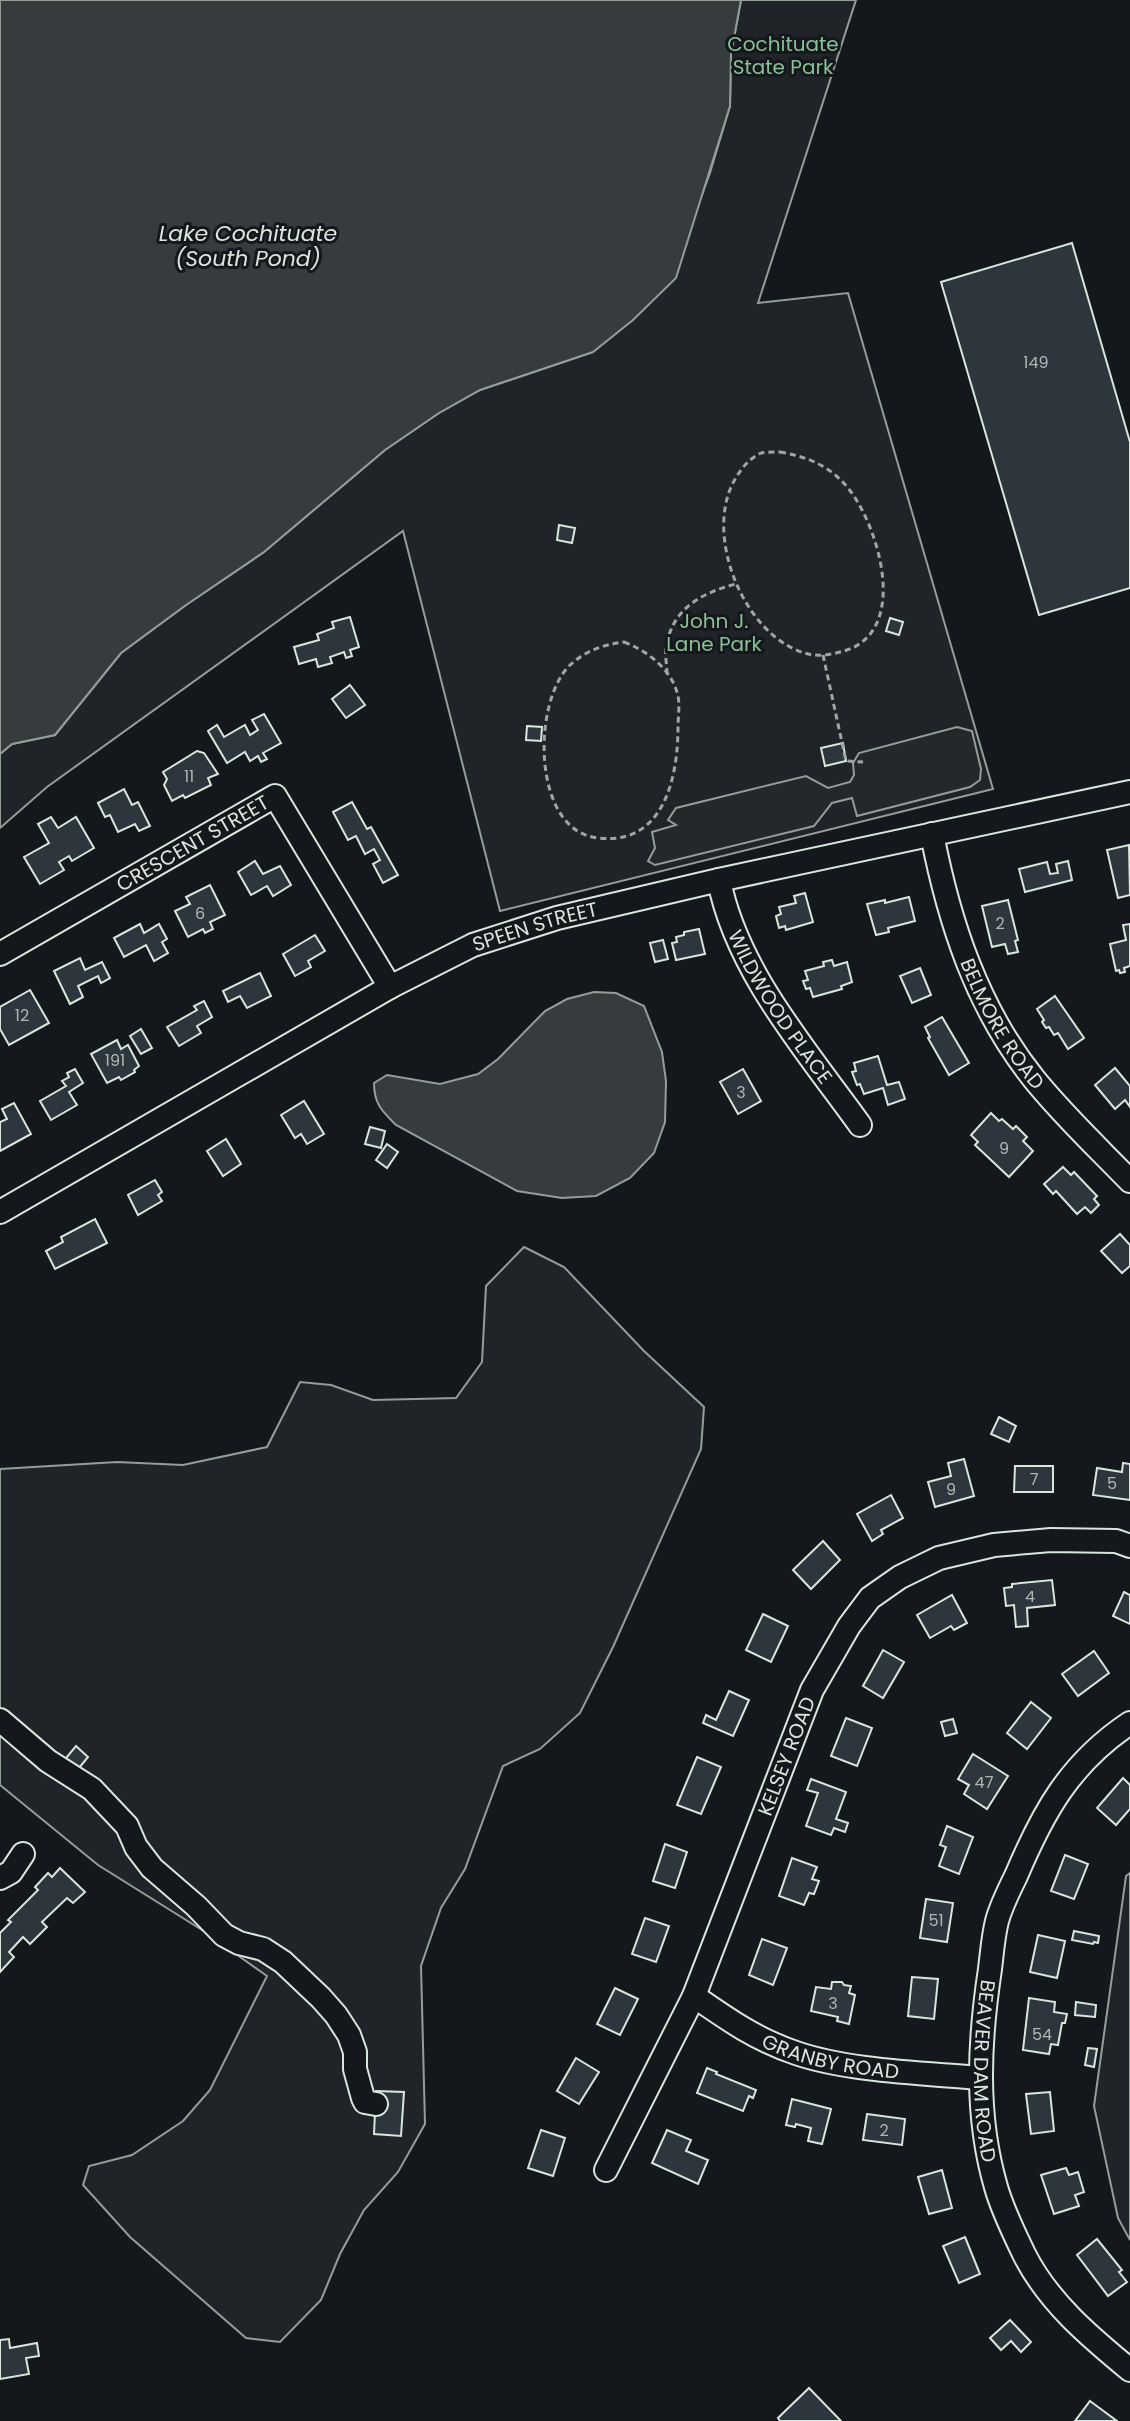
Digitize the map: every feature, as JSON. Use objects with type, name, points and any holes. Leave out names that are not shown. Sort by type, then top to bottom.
[{"type":"street","name":"SPEEN STREET","points":[[0,1212],[390,987],[446,957],[500,935],[557,918],[719,880],[1130,792]]},
{"type":"street","name":"CRESCENT STREET","points":[[0,954],[275,796],[390,987]]},
{"type":"street","name":"BELMORE ROAD","points":[[932,834],[944,893],[960,945],[1003,1032],[1034,1079],[1130,1181]]},
{"type":"street","name":"WILDWOOD PLACE","points":[[719,880],[728,918],[753,971],[860,1125]]},
{"type":"street","name":"KELSEY ROAD","points":[[606,2170],[694,1996],[812,1690],[849,1626],[870,1598],[900,1577],[939,1558],[994,1545],[1064,1540],[1116,1541],[1130,1546]]},
{"type":"street","points":[[0,1720],[48,1761],[92,1789],[127,1826],[136,1847],[152,1868],[224,1935],[239,1943],[263,1949],[283,1962],[321,1998],[349,2035],[365,2102],[376,2104]]},
{"type":"street","name":"BEAVER DAM ROAD","points":[[1130,1723],[1114,1733],[1069,1776],[1035,1831],[997,1919],[983,2014],[979,2078],[996,2188],[1025,2256],[1056,2303],[1130,2370]]},
{"type":"street","points":[[0,1878],[11,1872],[23,1854]]},
{"type":"street","name":"GRANBY ROAD","points":[[694,1996],[738,2028],[797,2054],[854,2066],[979,2078]]},
{"type":"path","points":[[780,452],[804,456],[827,469],[851,491],[868,519],[879,550],[884,583],[881,611],[871,632],[859,646],[823,655],[808,654],[768,630],[749,607],[737,583],[723,535],[723,513],[729,491],[747,462],[762,453],[780,452]]},
{"type":"path","points":[[667,674],[642,649],[624,642],[585,653],[567,668],[555,687],[544,740],[544,766],[563,818],[578,832],[597,838],[623,837],[644,827],[658,813],[668,795],[678,750],[678,695],[667,674],[666,649],[672,628],[687,605],[706,593],[737,583]]},
{"type":"path","points":[[823,655],[846,761],[863,762]]},
{"type":"green space","name":"John J. Lane Park","points":[[741,0],[856,0],[758,303],[848,293],[993,789],[500,911],[403,531],[47,787],[0,828],[0,754],[12,744],[55,735],[121,653],[264,552],[385,450],[439,413],[480,390],[593,352],[693,219],[730,106],[731,54]]},
{"type":"green space","points":[[524,1247],[564,1267],[644,1351],[704,1407],[701,1449],[613,1647],[580,1713],[540,1749],[503,1766],[465,1869],[441,1908],[421,1966],[425,2124],[398,2172],[364,2210],[340,2254],[321,2300],[280,2342],[246,2338],[130,2237],[83,2185],[89,2166],[132,2155],[183,2121],[210,2090],[267,1976],[202,1930],[98,1865],[0,1785],[0,1469],[117,1462],[183,1465],[267,1447],[300,1382],[331,1385],[373,1400],[456,1398],[482,1362],[486,1286]]},
{"type":"green space","points":[[1130,1873],[1130,2240],[1118,2218],[1094,2106],[1126,1876]]},
{"type":"shaded area","points":[[957,727],[972,731],[981,769],[980,780],[970,787],[857,816],[852,798],[832,803],[814,826],[655,865],[648,861],[655,848],[652,832],[676,825],[668,820],[676,808],[806,776],[828,788],[850,782],[854,775],[853,763],[859,753]]},
{"type":"water","name":"Lake Cochituate (South Pond)","points":[[0,0],[741,0],[731,54],[730,106],[676,278],[633,320],[593,352],[480,390],[439,413],[385,450],[264,552],[121,653],[55,735],[12,744],[0,754]]},
{"type":"water","points":[[594,992],[616,993],[644,1006],[662,1052],[666,1081],[665,1122],[654,1153],[630,1178],[596,1196],[562,1198],[517,1191],[396,1125],[380,1107],[374,1083],[387,1075],[440,1084],[478,1074],[498,1059],[545,1011],[567,999]]},
{"type":"building","points":[[1072,243],[1130,442],[1130,588],[1039,615],[941,282]]},
{"type":"building","points":[[559,525],[575,528],[572,543],[557,540]]},
{"type":"building","points":[[350,617],[359,647],[350,650],[352,656],[346,658],[344,652],[330,657],[332,663],[318,667],[316,659],[299,664],[294,647],[319,640],[317,634],[334,628],[332,622]]},
{"type":"building","points":[[890,618],[903,622],[899,635],[886,631]]},
{"type":"building","points":[[350,685],[365,705],[346,718],[332,699]]},
{"type":"building","points":[[264,714],[281,743],[263,753],[267,759],[261,762],[258,756],[250,761],[245,752],[227,763],[208,731],[217,725],[224,737],[245,725],[250,735],[258,730],[252,720]]},
{"type":"building","points":[[527,726],[542,727],[541,741],[526,740]]},
{"type":"building","points":[[843,743],[846,761],[825,766],[821,748]]},
{"type":"building","points":[[197,751],[204,753],[218,774],[208,778],[211,785],[172,801],[164,785],[167,779],[163,772]]},
{"type":"building","points":[[124,789],[132,805],[138,802],[150,826],[139,831],[135,824],[118,832],[110,815],[105,817],[98,803]]},
{"type":"building","points":[[352,802],[367,829],[371,827],[398,875],[383,883],[373,864],[380,860],[374,849],[365,854],[356,836],[348,840],[333,812]]},
{"type":"building","points":[[51,817],[58,828],[76,817],[94,848],[72,861],[69,856],[59,862],[64,870],[40,884],[24,857],[49,843],[38,824]]},
{"type":"building","points":[[1129,845],[1130,895],[1118,898],[1107,850]]},
{"type":"building","points":[[255,861],[263,874],[280,866],[291,885],[273,896],[267,886],[251,895],[238,872]]},
{"type":"building","points":[[1068,861],[1072,880],[1025,892],[1019,869],[1047,862],[1050,874],[1058,873],[1056,864]]},
{"type":"building","points":[[210,885],[225,915],[210,922],[213,929],[205,933],[203,929],[188,937],[175,911],[190,904],[186,897]]},
{"type":"building","points":[[805,893],[813,922],[786,930],[785,926],[779,928],[776,916],[781,914],[779,907],[796,903],[794,896]]},
{"type":"building","points":[[909,897],[915,921],[888,928],[889,932],[876,935],[867,904]]},
{"type":"building","points":[[1008,900],[1018,952],[1008,954],[1005,944],[992,947],[982,906]]},
{"type":"building","points":[[140,924],[144,933],[159,924],[167,939],[162,942],[168,953],[154,961],[146,945],[124,957],[114,938]]},
{"type":"building","points":[[1130,924],[1130,966],[1120,973],[1116,971],[1110,944],[1126,940],[1123,925]]},
{"type":"building","points":[[699,929],[705,954],[676,960],[672,943],[677,942],[676,937]]},
{"type":"building","points":[[315,935],[325,951],[308,961],[311,967],[295,976],[283,954]]},
{"type":"building","points":[[663,940],[668,959],[655,962],[650,943]]},
{"type":"building","points":[[80,958],[85,970],[102,962],[110,978],[101,983],[98,976],[78,986],[83,997],[70,1004],[54,971]]},
{"type":"building","points":[[832,960],[834,966],[847,962],[852,982],[841,986],[842,989],[813,997],[803,981],[808,980],[805,971],[824,966],[823,962]]},
{"type":"building","points":[[920,968],[931,995],[912,1003],[900,976]]},
{"type":"building","points":[[260,973],[271,996],[247,1008],[240,996],[228,1002],[223,991]]},
{"type":"building","points":[[30,990],[49,1023],[9,1045],[0,1029],[0,1007]]},
{"type":"building","points":[[1055,996],[1084,1038],[1068,1049],[1058,1033],[1054,1035],[1049,1027],[1046,1028],[1037,1009]]},
{"type":"building","points":[[204,1001],[212,1017],[197,1026],[201,1033],[179,1046],[167,1027],[197,1010],[194,1006]]},
{"type":"building","points":[[942,1017],[969,1063],[949,1075],[925,1027]]},
{"type":"building","points":[[141,1029],[152,1048],[141,1054],[130,1036]]},
{"type":"building","points":[[117,1040],[121,1049],[128,1045],[139,1066],[121,1080],[119,1077],[107,1083],[91,1054]]},
{"type":"building","points":[[878,1056],[887,1085],[899,1082],[905,1099],[888,1105],[883,1088],[864,1094],[860,1084],[857,1085],[852,1072],[856,1071],[854,1063]]},
{"type":"building","points":[[1115,1068],[1130,1086],[1130,1107],[1125,1100],[1115,1109],[1095,1085]]},
{"type":"building","points":[[75,1069],[83,1083],[69,1092],[77,1105],[51,1120],[40,1101],[66,1086],[62,1081],[69,1077],[67,1073]]},
{"type":"building","points":[[743,1069],[761,1101],[738,1114],[720,1082]]},
{"type":"building","points":[[304,1101],[324,1134],[307,1144],[301,1134],[295,1138],[281,1115]]},
{"type":"building","points":[[14,1103],[31,1134],[0,1151],[0,1122],[7,1119],[2,1109]]},
{"type":"building","points":[[991,1113],[1013,1129],[1016,1126],[1027,1137],[1023,1141],[1033,1151],[1009,1177],[975,1145],[978,1142],[971,1135]]},
{"type":"building","points":[[370,1127],[385,1131],[381,1148],[365,1144]]},
{"type":"building","points":[[226,1139],[241,1164],[223,1176],[207,1151]]},
{"type":"building","points":[[387,1144],[398,1152],[387,1168],[376,1160]]},
{"type":"building","points":[[1063,1167],[1071,1175],[1074,1172],[1097,1196],[1094,1199],[1099,1205],[1091,1213],[1085,1207],[1077,1214],[1056,1191],[1053,1194],[1044,1184]]},
{"type":"building","points":[[155,1180],[162,1192],[158,1195],[162,1201],[138,1215],[128,1195]]},
{"type":"building","points":[[95,1219],[107,1243],[55,1269],[46,1251],[63,1242],[61,1237]]},
{"type":"building","points":[[1120,1234],[1130,1245],[1130,1266],[1122,1273],[1101,1251]]},
{"type":"building","points":[[999,1417],[1016,1426],[1009,1442],[991,1434]]},
{"type":"building","points":[[964,1459],[974,1496],[935,1507],[928,1482],[951,1476],[948,1463]]},
{"type":"building","points":[[1123,1463],[1130,1464],[1130,1500],[1093,1495],[1097,1468],[1122,1472]]},
{"type":"building","points":[[1015,1466],[1053,1466],[1053,1492],[1014,1492]]},
{"type":"building","points":[[891,1495],[903,1518],[881,1530],[883,1534],[872,1541],[857,1514]]},
{"type":"building","points":[[823,1541],[840,1560],[811,1589],[793,1570]]},
{"type":"building","points":[[1052,1580],[1055,1605],[1027,1608],[1028,1626],[1016,1627],[1014,1605],[1006,1606],[1004,1588],[1012,1587],[1012,1584]]},
{"type":"building","points":[[1124,1592],[1130,1595],[1130,1624],[1113,1616]]},
{"type":"building","points":[[952,1595],[967,1623],[954,1630],[951,1626],[930,1638],[917,1615]]},
{"type":"building","points":[[763,1614],[788,1626],[771,1662],[746,1650]]},
{"type":"building","points":[[883,1650],[904,1662],[883,1698],[863,1686]]},
{"type":"building","points":[[1094,1651],[1109,1673],[1078,1696],[1062,1674]]},
{"type":"building","points":[[729,1691],[749,1700],[733,1736],[703,1723],[706,1715],[716,1720]]},
{"type":"building","points":[[1031,1702],[1051,1718],[1027,1749],[1007,1733]]},
{"type":"building","points":[[846,1718],[872,1728],[857,1766],[831,1756]]},
{"type":"building","points":[[953,1719],[957,1733],[945,1736],[941,1722]]},
{"type":"building","points":[[76,1746],[88,1757],[79,1768],[66,1758]]},
{"type":"building","points":[[973,1754],[1008,1776],[987,1809],[964,1794],[969,1785],[958,1779]]},
{"type":"building","points":[[697,1757],[721,1767],[701,1814],[677,1805]]},
{"type":"building","points":[[1123,1778],[1130,1785],[1130,1809],[1116,1825],[1097,1808]]},
{"type":"building","points":[[811,1779],[846,1792],[836,1819],[848,1823],[845,1832],[834,1828],[831,1835],[806,1826],[818,1793],[807,1790]]},
{"type":"building","points":[[947,1826],[973,1837],[959,1874],[939,1866],[946,1847],[940,1845]]},
{"type":"building","points":[[665,1844],[687,1852],[675,1888],[653,1881]]},
{"type":"building","points":[[1065,1855],[1088,1864],[1074,1899],[1051,1891]]},
{"type":"building","points":[[792,1858],[817,1867],[812,1879],[819,1881],[814,1894],[809,1893],[804,1905],[779,1896]]},
{"type":"building","points":[[60,1868],[85,1892],[73,1903],[67,1898],[42,1922],[47,1927],[30,1944],[23,1937],[9,1952],[14,1957],[0,1972],[0,1933],[11,1922],[8,1920],[38,1890],[35,1887],[48,1873],[52,1877]]},
{"type":"building","points":[[926,1899],[953,1903],[947,1942],[920,1938]]},
{"type":"building","points":[[645,1918],[669,1926],[656,1962],[632,1954]]},
{"type":"building","points":[[1074,1931],[1099,1936],[1098,1943],[1072,1940]]},
{"type":"building","points":[[1038,1935],[1065,1941],[1057,1978],[1030,1972]]},
{"type":"building","points":[[762,1939],[787,1948],[773,1985],[749,1975]]},
{"type":"building","points":[[912,1977],[938,1979],[934,2019],[908,2016]]},
{"type":"building","points":[[832,1982],[851,1986],[849,1993],[855,1995],[849,2024],[837,2021],[838,2017],[811,2011],[816,1987],[831,1989]]},
{"type":"building","points":[[615,1988],[638,1999],[620,2035],[597,2024]]},
{"type":"building","points":[[1029,1998],[1055,2002],[1054,2012],[1067,2014],[1058,2045],[1051,2044],[1049,2054],[1023,2050]]},
{"type":"building","points":[[1076,2002],[1096,2005],[1095,2017],[1075,2015]]},
{"type":"building","points":[[1088,2048],[1097,2049],[1094,2067],[1085,2065]]},
{"type":"building","points":[[576,2058],[599,2072],[579,2104],[557,2091]]},
{"type":"building","points":[[707,2068],[756,2090],[753,2098],[749,2096],[743,2111],[697,2093]]},
{"type":"building","points":[[376,2091],[404,2092],[401,2136],[374,2134]]},
{"type":"building","points":[[1050,2092],[1054,2131],[1031,2134],[1026,2094]]},
{"type":"building","points":[[792,2099],[831,2109],[822,2144],[808,2141],[811,2128],[786,2125]]},
{"type":"building","points":[[867,2114],[905,2119],[902,2145],[863,2140]]},
{"type":"building","points":[[541,2130],[565,2138],[553,2176],[528,2168]]},
{"type":"building","points":[[667,2130],[691,2140],[686,2151],[708,2160],[698,2184],[652,2163]]},
{"type":"building","points":[[1066,2168],[1069,2175],[1078,2172],[1084,2192],[1075,2195],[1079,2206],[1054,2214],[1041,2175]]},
{"type":"building","points":[[942,2170],[952,2208],[929,2214],[918,2177]]},
{"type":"building","points":[[965,2237],[980,2274],[959,2283],[943,2246]]},
{"type":"building","points":[[1097,2239],[1122,2270],[1119,2272],[1127,2282],[1108,2296],[1077,2255]]},
{"type":"building","points":[[1010,2320],[1031,2342],[1021,2352],[1011,2341],[1001,2350],[990,2338]]},
{"type":"building","points":[[9,2339],[10,2348],[37,2343],[39,2356],[26,2358],[29,2374],[0,2379],[0,2340]]},
{"type":"building","points":[[809,2388],[841,2421],[780,2421],[778,2418]]},
{"type":"building","points":[[1090,2401],[1117,2421],[1075,2421]]},
{"type":"park label","name":"Cochituate State Park","points":[[783,56]]}]
